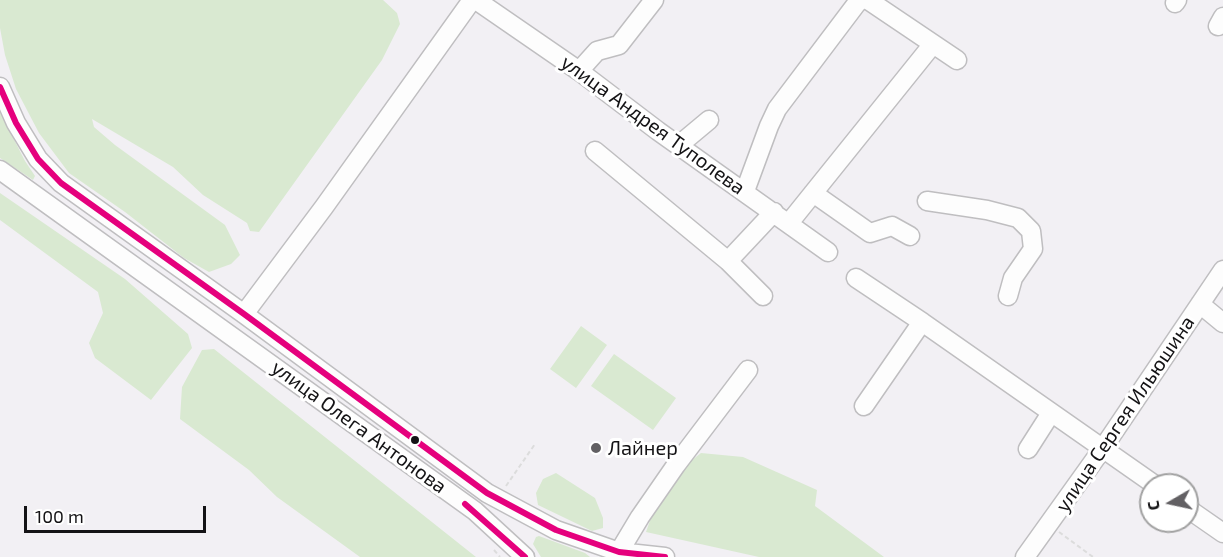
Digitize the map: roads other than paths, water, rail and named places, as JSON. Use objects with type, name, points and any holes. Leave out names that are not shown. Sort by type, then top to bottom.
[{"type":"street","name":"улица Андрея Туполева","points":[[244,314],[474,0],[579,71],[828,252]]},
{"type":"street","points":[[579,71],[597,51],[619,45],[654,0]]},
{"type":"street","points":[[745,191],[777,109],[861,0]]},
{"type":"street","points":[[868,0],[957,60]]},
{"type":"street","points":[[728,261],[813,193],[933,44]]},
{"type":"street","name":"улица Олега Антонова","points":[[0,87],[16,123],[38,159],[61,183],[487,493],[556,530],[618,555],[665,557]]},
{"type":"street","points":[[682,148],[686,140],[709,120]]},
{"type":"street","points":[[596,152],[728,261],[763,296]]},
{"type":"street","name":"улица Олега Антонова","points":[[0,170],[475,511],[525,557]]},
{"type":"street","points":[[813,193],[870,232],[892,226],[910,236]]},
{"type":"street","points":[[927,201],[987,210],[1018,218],[1031,231],[1033,249],[1013,278],[1008,296]]},
{"type":"street","name":"улица Сергея Ильюшина","points":[[1025,557],[1103,448],[1223,270]]},
{"type":"street","points":[[856,278],[1139,474]]},
{"type":"street","points":[[1200,304],[1223,322]]},
{"type":"street","points":[[864,406],[922,322]]},
{"type":"street","points":[[618,555],[640,517],[676,465],[748,370]]},
{"type":"street","points":[[1028,449],[1051,413]]},
{"type":"street","points":[[1199,516],[1223,533]]},
{"type":"place","name":"Лайнер","points":[[596,448]]}]
